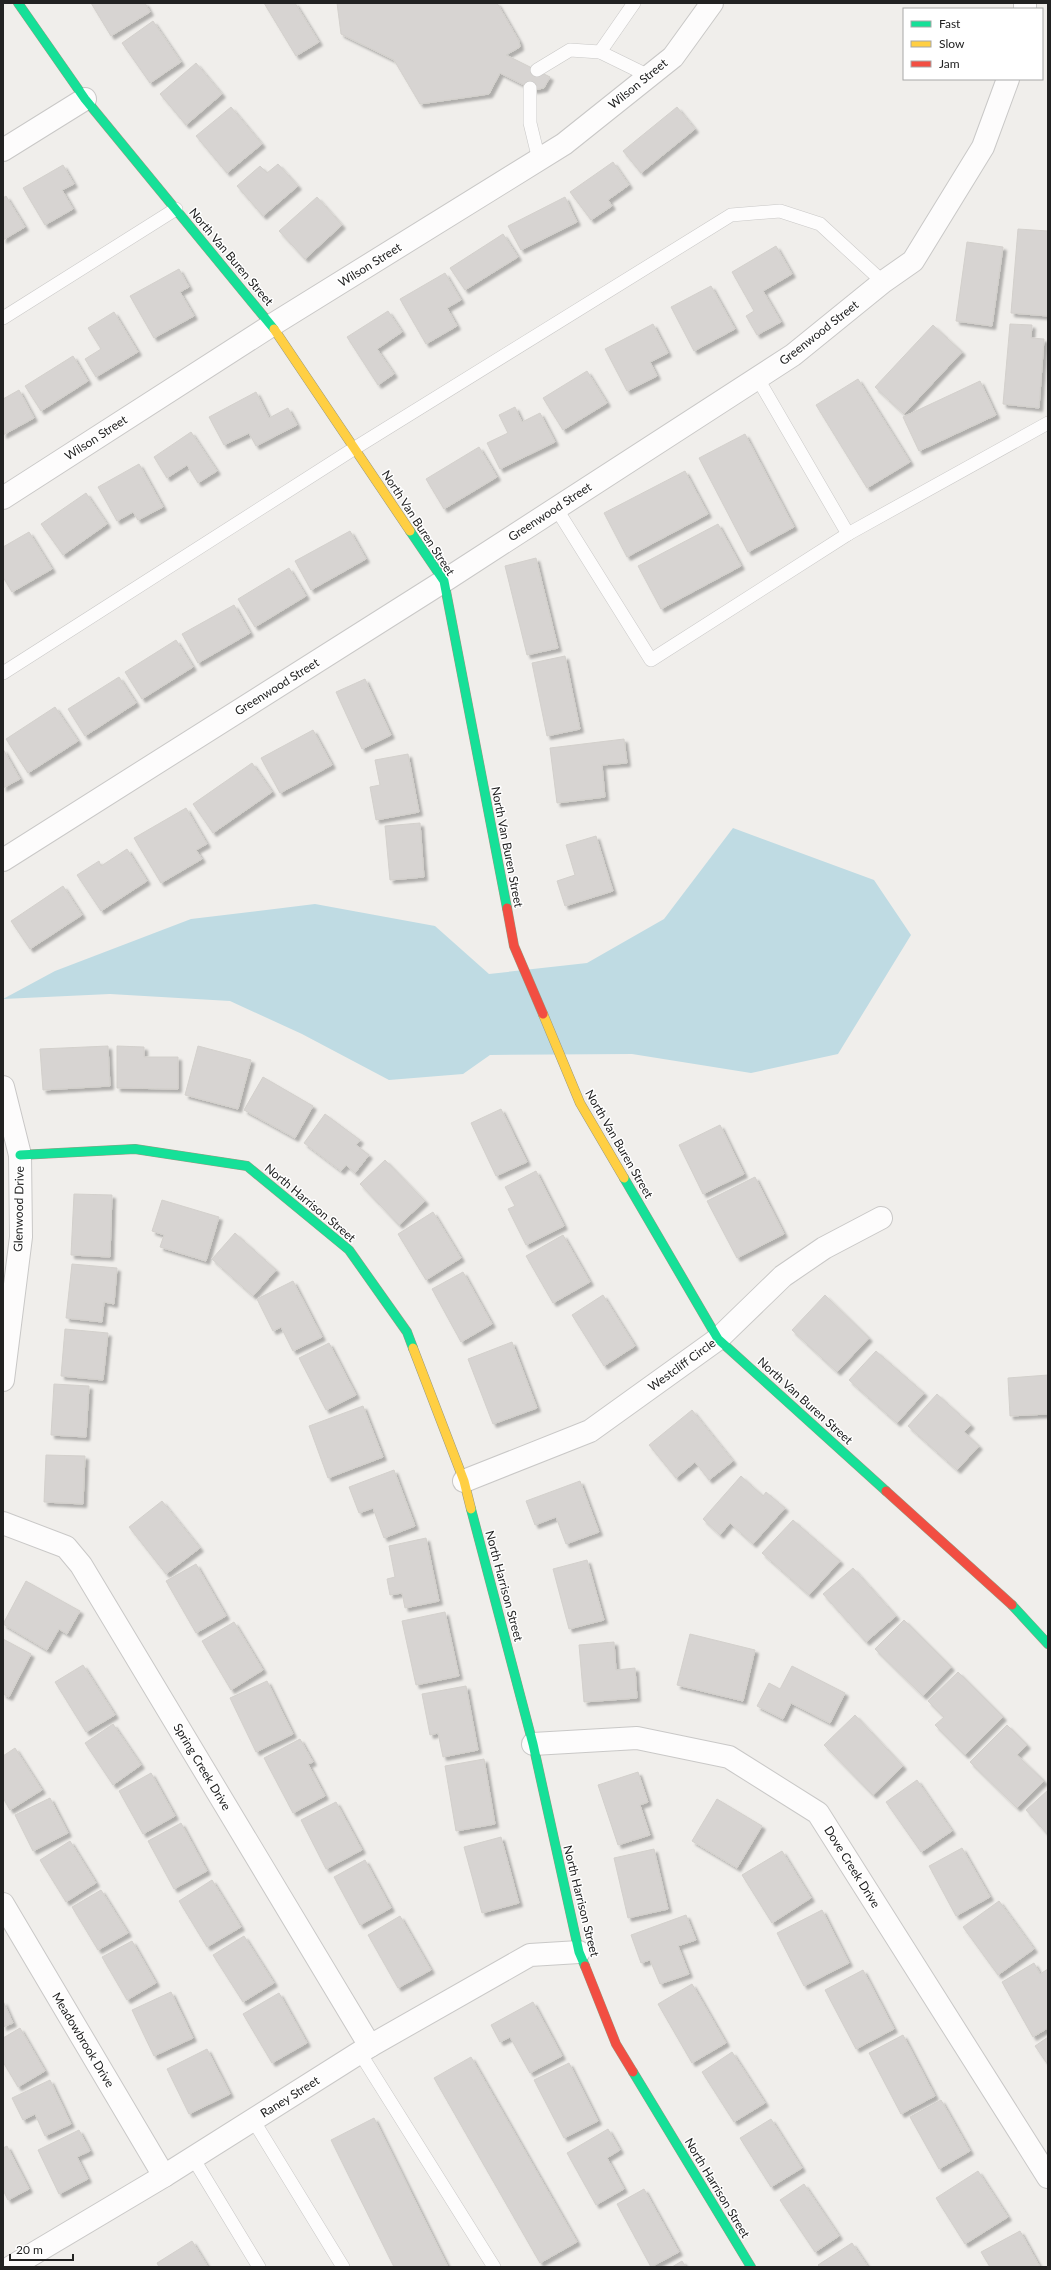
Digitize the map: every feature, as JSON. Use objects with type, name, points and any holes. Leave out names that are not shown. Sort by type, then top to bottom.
[{"type":"street","name":"North Van Buren Street","points":[[18,3],[85,100],[272,325],[444,581],[514,946],[580,1103],[718,1339],[1020,1612],[1048,1644]]},
{"type":"street","name":"Wilson Street","points":[[3,498],[272,325],[564,144],[673,57],[712,3]]},
{"type":"street","name":"Greenwood Street","points":[[3,860],[444,581],[793,355],[884,282],[913,261],[983,147],[1008,80]]},
{"type":"street","points":[[3,150],[85,100]]},
{"type":"street","name":"Glenwood Drive","points":[[3,1087],[20,1155],[21,1237],[3,1380]]},
{"type":"street","name":"North Harrison Street","points":[[20,1155],[135,1148],[247,1166],[349,1250],[408,1332],[464,1481],[533,1744],[579,1952],[616,2044],[751,2267]]},
{"type":"street","name":"Westcliff Circle","points":[[464,1481],[590,1431],[718,1339],[783,1276],[824,1248],[881,1218]]},
{"type":"street","name":"Spring Creek Drive","points":[[3,1523],[66,1547],[81,1565],[365,2050]]},
{"type":"street","name":"Dove Creek Drive","points":[[533,1744],[637,1738],[729,1757],[818,1813],[1048,2177]]},
{"type":"street","name":"Meadowbrook Drive","points":[[3,1904],[164,2176]]},
{"type":"street","name":"Raney Street","points":[[13,2266],[164,2176],[365,2050],[530,1955],[579,1952]]},
{"type":"lane","points":[[600,52],[634,3]]},
{"type":"lane","points":[[538,70],[570,50],[600,52],[649,76]]},
{"type":"lane","points":[[530,88],[530,123],[538,160]]},
{"type":"lane","points":[[3,318],[176,209]]},
{"type":"lane","points":[[3,672],[355,448],[731,215],[780,211],[820,224],[884,282]]},
{"type":"lane","points":[[758,379],[848,534]]},
{"type":"lane","points":[[556,508],[651,660],[848,534],[1048,423]]},
{"type":"lane","points":[[365,2050],[494,2267]]},
{"type":"lane","points":[[253,2120],[343,2267]]},
{"type":"lane","points":[[193,2158],[259,2267]]},
{"type":"water","points":[[733,828],[874,880],[911,935],[838,1054],[751,1073],[632,1054],[490,1055],[463,1074],[389,1080],[302,1034],[230,1001],[110,994],[3,999],[55,971],[191,919],[315,904],[435,926],[489,974],[587,963],[664,919]]},
{"type":"building","points":[[91,3],[145,3],[150,12],[111,36]]},
{"type":"building","points":[[264,3],[295,3],[319,42],[296,56]]},
{"type":"building","points":[[337,3],[497,3],[519,41],[520,47],[506,55],[550,77],[544,88],[534,90],[500,73],[489,94],[420,104],[394,60],[341,34]]},
{"type":"building","points":[[153,21],[181,62],[150,83],[122,43]]},
{"type":"building","points":[[196,63],[222,94],[186,125],[160,94]]},
{"type":"building","points":[[231,107],[262,144],[227,173],[196,136]]},
{"type":"building","points":[[677,107],[695,129],[641,173],[623,151]]},
{"type":"building","points":[[613,162],[629,185],[608,200],[612,206],[591,220],[570,192]]},
{"type":"building","points":[[278,164],[298,186],[263,216],[237,186],[260,166],[267,173]]},
{"type":"building","points":[[63,165],[74,184],[62,190],[73,209],[45,225],[23,188]]},
{"type":"building","points":[[6,196],[25,227],[3,240],[3,198]]},
{"type":"building","points":[[317,197],[342,225],[305,259],[279,231]]},
{"type":"building","points":[[565,197],[577,222],[521,250],[508,226]]},
{"type":"building","points":[[1018,229],[1048,231],[1048,316],[1011,313]]},
{"type":"building","points":[[503,234],[518,257],[465,290],[450,268]]},
{"type":"building","points":[[967,242],[1003,247],[992,326],[956,321]]},
{"type":"building","points":[[776,246],[792,274],[763,291],[781,322],[757,335],[746,316],[754,311],[732,272]]},
{"type":"building","points":[[179,269],[189,287],[180,292],[194,316],[154,338],[130,296]]},
{"type":"building","points":[[445,273],[461,300],[447,308],[457,326],[426,344],[400,299]]},
{"type":"building","points":[[711,286],[735,329],[694,351],[671,307]]},
{"type":"building","points":[[388,311],[402,332],[377,349],[394,374],[378,385],[347,337]]},
{"type":"building","points":[[114,312],[138,352],[96,377],[85,359],[101,349],[88,328]]},
{"type":"building","points":[[653,324],[668,353],[650,362],[657,376],[627,391],[605,349]]},
{"type":"building","points":[[1010,324],[1032,325],[1031,338],[1044,339],[1039,408],[1003,404]]},
{"type":"building","points":[[933,325],[962,352],[904,414],[875,387]]},
{"type":"building","points":[[73,356],[88,381],[41,411],[25,386]]},
{"type":"building","points":[[587,371],[607,403],[563,430],[543,398]]},
{"type":"building","points":[[858,379],[910,462],[867,488],[816,405]]},
{"type":"building","points":[[980,381],[996,415],[919,451],[903,417]]},
{"type":"building","points":[[19,390],[34,418],[3,435],[3,399]]},
{"type":"building","points":[[256,392],[269,418],[288,408],[297,425],[256,446],[249,433],[224,445],[209,417]]},
{"type":"building","points":[[515,407],[522,422],[540,413],[555,442],[500,469],[487,443],[508,433],[499,415]]},
{"type":"building","points":[[191,432],[217,471],[198,483],[187,465],[167,478],[154,457]]},
{"type":"building","points":[[745,434],[794,527],[748,552],[699,458]]},
{"type":"building","points":[[479,447],[497,477],[444,509],[426,479]]},
{"type":"building","points":[[139,464],[163,507],[138,520],[133,512],[117,521],[98,487]]},
{"type":"building","points":[[685,471],[708,514],[627,557],[604,513]]},
{"type":"building","points":[[86,493],[107,524],[63,555],[41,524]]},
{"type":"building","points":[[718,524],[741,566],[661,609],[638,566]]},
{"type":"building","points":[[350,531],[366,559],[311,590],[295,561]]},
{"type":"building","points":[[29,532],[52,569],[12,592],[3,577],[3,547]]},
{"type":"building","points":[[536,558],[558,648],[527,655],[505,566]]},
{"type":"building","points":[[289,568],[306,596],[255,627],[238,599]]},
{"type":"building","points":[[234,605],[250,633],[198,663],[182,634]]},
{"type":"building","points":[[176,640],[193,667],[142,699],[125,672]]},
{"type":"building","points":[[565,656],[580,729],[547,736],[532,663]]},
{"type":"building","points":[[119,677],[136,703],[85,736],[68,709]]},
{"type":"building","points":[[365,679],[391,735],[362,749],[336,692]]},
{"type":"building","points":[[55,707],[78,741],[28,773],[6,739]]},
{"type":"building","points":[[313,730],[332,765],[280,793],[261,758]]},
{"type":"building","points":[[624,739],[627,763],[602,765],[605,797],[557,803],[550,748]]},
{"type":"building","points":[[3,749],[20,779],[3,788]]},
{"type":"building","points":[[408,754],[419,812],[376,820],[370,787],[380,785],[375,760]]},
{"type":"building","points":[[252,763],[272,792],[213,833],[193,804]]},
{"type":"building","points":[[186,808],[207,844],[196,850],[202,859],[161,883],[134,838]]},
{"type":"building","points":[[420,823],[424,877],[390,880],[385,826]]},
{"type":"building","points":[[596,836],[613,891],[565,906],[557,881],[575,875],[566,845]]},
{"type":"building","points":[[127,849],[147,881],[101,911],[77,875],[99,861],[101,866]]},
{"type":"building","points":[[63,886],[82,915],[30,949],[11,921]]},
{"type":"building","points":[[108,1046],[110,1086],[43,1090],[40,1049]]},
{"type":"building","points":[[117,1046],[144,1047],[144,1057],[178,1057],[178,1089],[117,1088]]},
{"type":"building","points":[[198,1046],[251,1060],[238,1109],[185,1095]]},
{"type":"building","points":[[263,1077],[313,1106],[295,1138],[244,1110]]},
{"type":"building","points":[[501,1109],[527,1162],[496,1176],[471,1123]]},
{"type":"building","points":[[325,1114],[360,1140],[356,1145],[369,1155],[355,1173],[346,1165],[341,1171],[304,1143]]},
{"type":"building","points":[[720,1125],[744,1174],[703,1194],[679,1145]]},
{"type":"building","points":[[385,1160],[425,1201],[399,1225],[360,1184]]},
{"type":"building","points":[[536,1171],[564,1226],[526,1245],[508,1209],[515,1206],[505,1187]]},
{"type":"building","points":[[755,1177],[784,1234],[737,1258],[707,1201]]},
{"type":"building","points":[[74,1194],[112,1195],[110,1257],[71,1255]]},
{"type":"building","points":[[162,1200],[219,1217],[206,1261],[160,1247],[164,1235],[152,1231]]},
{"type":"building","points":[[433,1212],[461,1258],[426,1280],[398,1234]]},
{"type":"building","points":[[235,1233],[276,1270],[253,1296],[212,1259]]},
{"type":"building","points":[[563,1235],[590,1282],[553,1303],[526,1256]]},
{"type":"building","points":[[72,1264],[117,1268],[114,1304],[104,1302],[102,1322],[66,1318]]},
{"type":"building","points":[[463,1272],[492,1324],[461,1342],[432,1289]]},
{"type":"building","points":[[293,1281],[322,1337],[293,1351],[281,1327],[273,1331],[257,1299]]},
{"type":"building","points":[[603,1295],[635,1346],[604,1366],[572,1315]]},
{"type":"building","points":[[825,1295],[869,1338],[837,1372],[792,1330]]},
{"type":"building","points":[[65,1329],[108,1333],[103,1380],[61,1376]]},
{"type":"building","points":[[512,1342],[537,1408],[493,1424],[468,1359]]},
{"type":"building","points":[[329,1343],[356,1395],[326,1410],[299,1358]]},
{"type":"building","points":[[876,1351],[924,1393],[897,1423],[849,1380]]},
{"type":"building","points":[[1048,1375],[1048,1414],[1010,1416],[1008,1378]]},
{"type":"building","points":[[54,1384],[89,1386],[86,1437],[51,1435]]},
{"type":"building","points":[[937,1394],[971,1425],[964,1432],[979,1446],[957,1470],[908,1426]]},
{"type":"building","points":[[363,1406],[383,1457],[328,1478],[309,1426]]},
{"type":"building","points":[[692,1410],[733,1461],[709,1480],[695,1462],[676,1478],[649,1445]]},
{"type":"building","points":[[46,1455],[85,1456],[83,1504],[44,1502]]},
{"type":"building","points":[[394,1470],[415,1526],[384,1538],[373,1508],[359,1513],[349,1487]]},
{"type":"building","points":[[741,1476],[763,1496],[766,1492],[785,1508],[753,1544],[730,1523],[720,1535],[703,1519]]},
{"type":"building","points":[[580,1481],[599,1532],[566,1544],[556,1517],[535,1525],[526,1501]]},
{"type":"building","points":[[162,1501],[200,1548],[166,1574],[129,1527]]},
{"type":"building","points":[[793,1520],[840,1561],[809,1595],[762,1553]]},
{"type":"building","points":[[426,1538],[439,1601],[405,1608],[402,1593],[390,1595],[387,1579],[395,1577],[389,1546]]},
{"type":"building","points":[[587,1560],[604,1620],[569,1629],[553,1569]]},
{"type":"building","points":[[196,1564],[226,1616],[196,1633],[166,1581]]},
{"type":"building","points":[[853,1568],[896,1616],[866,1642],[823,1594]]},
{"type":"building","points":[[26,1581],[80,1611],[67,1634],[59,1629],[47,1650],[3,1624]]},
{"type":"building","points":[[445,1612],[459,1676],[416,1685],[402,1621]]},
{"type":"building","points":[[904,1620],[951,1667],[923,1696],[875,1649]]},
{"type":"building","points":[[234,1622],[263,1670],[231,1690],[202,1641]]},
{"type":"building","points":[[690,1634],[755,1650],[743,1701],[677,1685]]},
{"type":"building","points":[[3,1639],[31,1654],[9,1697],[3,1694]]},
{"type":"building","points":[[614,1642],[616,1670],[635,1668],[637,1698],[584,1702],[579,1645]]},
{"type":"building","points":[[83,1665],[115,1715],[86,1732],[55,1682]]},
{"type":"building","points":[[792,1666],[845,1693],[830,1723],[791,1703],[783,1719],[757,1706],[769,1683],[780,1689]]},
{"type":"building","points":[[958,1672],[1003,1717],[965,1755],[935,1725],[944,1717],[928,1701]]},
{"type":"building","points":[[267,1681],[293,1734],[256,1752],[230,1698]]},
{"type":"building","points":[[466,1686],[478,1750],[443,1757],[438,1733],[430,1735],[422,1694]]},
{"type":"building","points":[[855,1715],[903,1766],[873,1795],[824,1745]]},
{"type":"building","points":[[113,1724],[141,1765],[113,1785],[85,1743]]},
{"type":"building","points":[[1007,1725],[1027,1745],[1017,1755],[1044,1781],[1017,1808],[970,1762]]},
{"type":"building","points":[[300,1739],[313,1762],[308,1764],[325,1796],[293,1813],[264,1758]]},
{"type":"building","points":[[15,1748],[42,1790],[10,1810],[3,1798],[3,1756]]},
{"type":"building","points":[[484,1759],[495,1824],[456,1831],[445,1766]]},
{"type":"building","points":[[638,1772],[648,1802],[640,1805],[650,1835],[618,1845],[598,1785]]},
{"type":"building","points":[[151,1773],[175,1816],[143,1834],[119,1791]]},
{"type":"building","points":[[917,1780],[952,1831],[921,1852],[886,1802]]},
{"type":"building","points":[[1048,1790],[1048,1835],[1026,1810]]},
{"type":"building","points":[[50,1798],[68,1833],[33,1851],[15,1815]]},
{"type":"building","points":[[717,1799],[762,1826],[737,1868],[692,1841]]},
{"type":"building","points":[[336,1802],[362,1850],[326,1869],[301,1820]]},
{"type":"building","points":[[181,1823],[207,1871],[174,1889],[148,1841]]},
{"type":"building","points":[[501,1837],[519,1903],[482,1913],[464,1847]]},
{"type":"building","points":[[70,1841],[96,1883],[66,1902],[40,1860]]},
{"type":"building","points":[[962,1848],[990,1897],[956,1916],[929,1866]]},
{"type":"building","points":[[654,1849],[668,1909],[628,1918],[614,1858]]},
{"type":"building","points":[[782,1851],[811,1898],[772,1923],[742,1875]]},
{"type":"building","points":[[365,1860],[391,1908],[360,1925],[334,1877]]},
{"type":"building","points":[[212,1880],[241,1927],[207,1947],[179,1901]]},
{"type":"building","points":[[101,1890],[128,1933],[98,1950],[72,1907]]},
{"type":"building","points":[[999,1901],[1034,1949],[998,1975],[963,1927]]},
{"type":"building","points":[[822,1910],[849,1963],[804,1986],[777,1933]]},
{"type":"building","points":[[686,1915],[696,1940],[678,1946],[689,1974],[660,1984],[650,1960],[641,1963],[631,1935]]},
{"type":"building","points":[[400,1916],[431,1970],[398,1988],[368,1935]]},
{"type":"building","points":[[244,1936],[274,1983],[243,2002],[213,1955]]},
{"type":"building","points":[[132,1941],[156,1983],[127,2000],[102,1957]]},
{"type":"building","points":[[1034,1963],[1040,1974],[1048,1969],[1048,2028],[1033,2037],[1002,1982]]},
{"type":"building","points":[[863,1970],[894,2029],[856,2049],[825,1990]]},
{"type":"building","points":[[692,1984],[726,2043],[692,2063],[658,2004]]},
{"type":"building","points":[[171,1992],[193,2038],[154,2056],[132,2010]]},
{"type":"building","points":[[279,1993],[307,2043],[272,2063],[243,2014]]},
{"type":"building","points":[[3,2001],[13,2023],[3,2027]]},
{"type":"building","points":[[533,2002],[562,2056],[530,2073],[510,2037],[500,2042],[491,2025]]},
{"type":"building","points":[[20,2028],[45,2071],[18,2087],[3,2062],[3,2038]]},
{"type":"building","points":[[903,2035],[935,2096],[901,2114],[869,2053]]},
{"type":"building","points":[[1048,2037],[1048,2065],[1035,2046]]},
{"type":"building","points":[[207,2049],[230,2094],[189,2114],[167,2069]]},
{"type":"building","points":[[732,2052],[765,2103],[734,2122],[702,2072]]},
{"type":"building","points":[[471,2057],[577,2242],[540,2263],[434,2078]]},
{"type":"building","points":[[569,2063],[598,2121],[564,2138],[534,2080]]},
{"type":"building","points":[[50,2080],[71,2124],[45,2136],[35,2114],[23,2120],[12,2098]]},
{"type":"building","points":[[941,2100],[970,2151],[939,2169],[910,2117]]},
{"type":"building","points":[[374,2118],[448,2267],[394,2267],[331,2140]]},
{"type":"building","points":[[771,2119],[802,2168],[771,2187],[740,2138]]},
{"type":"building","points":[[608,2129],[620,2150],[607,2158],[624,2189],[596,2205],[567,2153]]},
{"type":"building","points":[[79,2130],[90,2151],[77,2157],[88,2179],[59,2194],[38,2150]]},
{"type":"building","points":[[7,2146],[29,2189],[8,2200],[3,2190],[3,2148]]},
{"type":"building","points":[[978,2171],[1008,2217],[965,2244],[936,2198]]},
{"type":"building","points":[[804,2184],[839,2236],[815,2252],[780,2200]]},
{"type":"building","points":[[644,2189],[679,2252],[651,2267],[617,2204]]},
{"type":"building","points":[[1020,2231],[1040,2267],[990,2267],[981,2252]]},
{"type":"building","points":[[192,2241],[208,2267],[159,2267],[157,2263]]},
{"type":"building","points":[[852,2243],[868,2267],[820,2267],[818,2265]]},
{"type":"building","points":[[682,2261],[686,2267],[672,2267]]},
{"type":"traffic: fast","points":[[18,3],[85,99],[274,329]]},
{"type":"traffic: fast","points":[[410,531],[444,581],[507,908]]},
{"type":"traffic: fast","points":[[20,1155],[135,1149],[247,1166],[349,1250],[407,1332],[413,1348]]},
{"type":"traffic: fast","points":[[624,1178],[718,1339],[886,1491]]},
{"type":"traffic: fast","points":[[471,1509],[533,1744],[579,1952],[585,1966]]},
{"type":"traffic: fast","points":[[1012,1605],[1048,1644]]},
{"type":"traffic: fast","points":[[633,2072],[751,2267]]},
{"type":"traffic: slow","points":[[274,329],[410,531]]},
{"type":"traffic: slow","points":[[543,1014],[580,1103],[624,1178]]},
{"type":"traffic: slow","points":[[413,1348],[464,1481],[471,1509]]},
{"type":"traffic: jam","points":[[507,908],[514,946],[543,1014]]},
{"type":"traffic: jam","points":[[886,1491],[1012,1605]]},
{"type":"traffic: jam","points":[[585,1966],[616,2044],[633,2072]]}]
